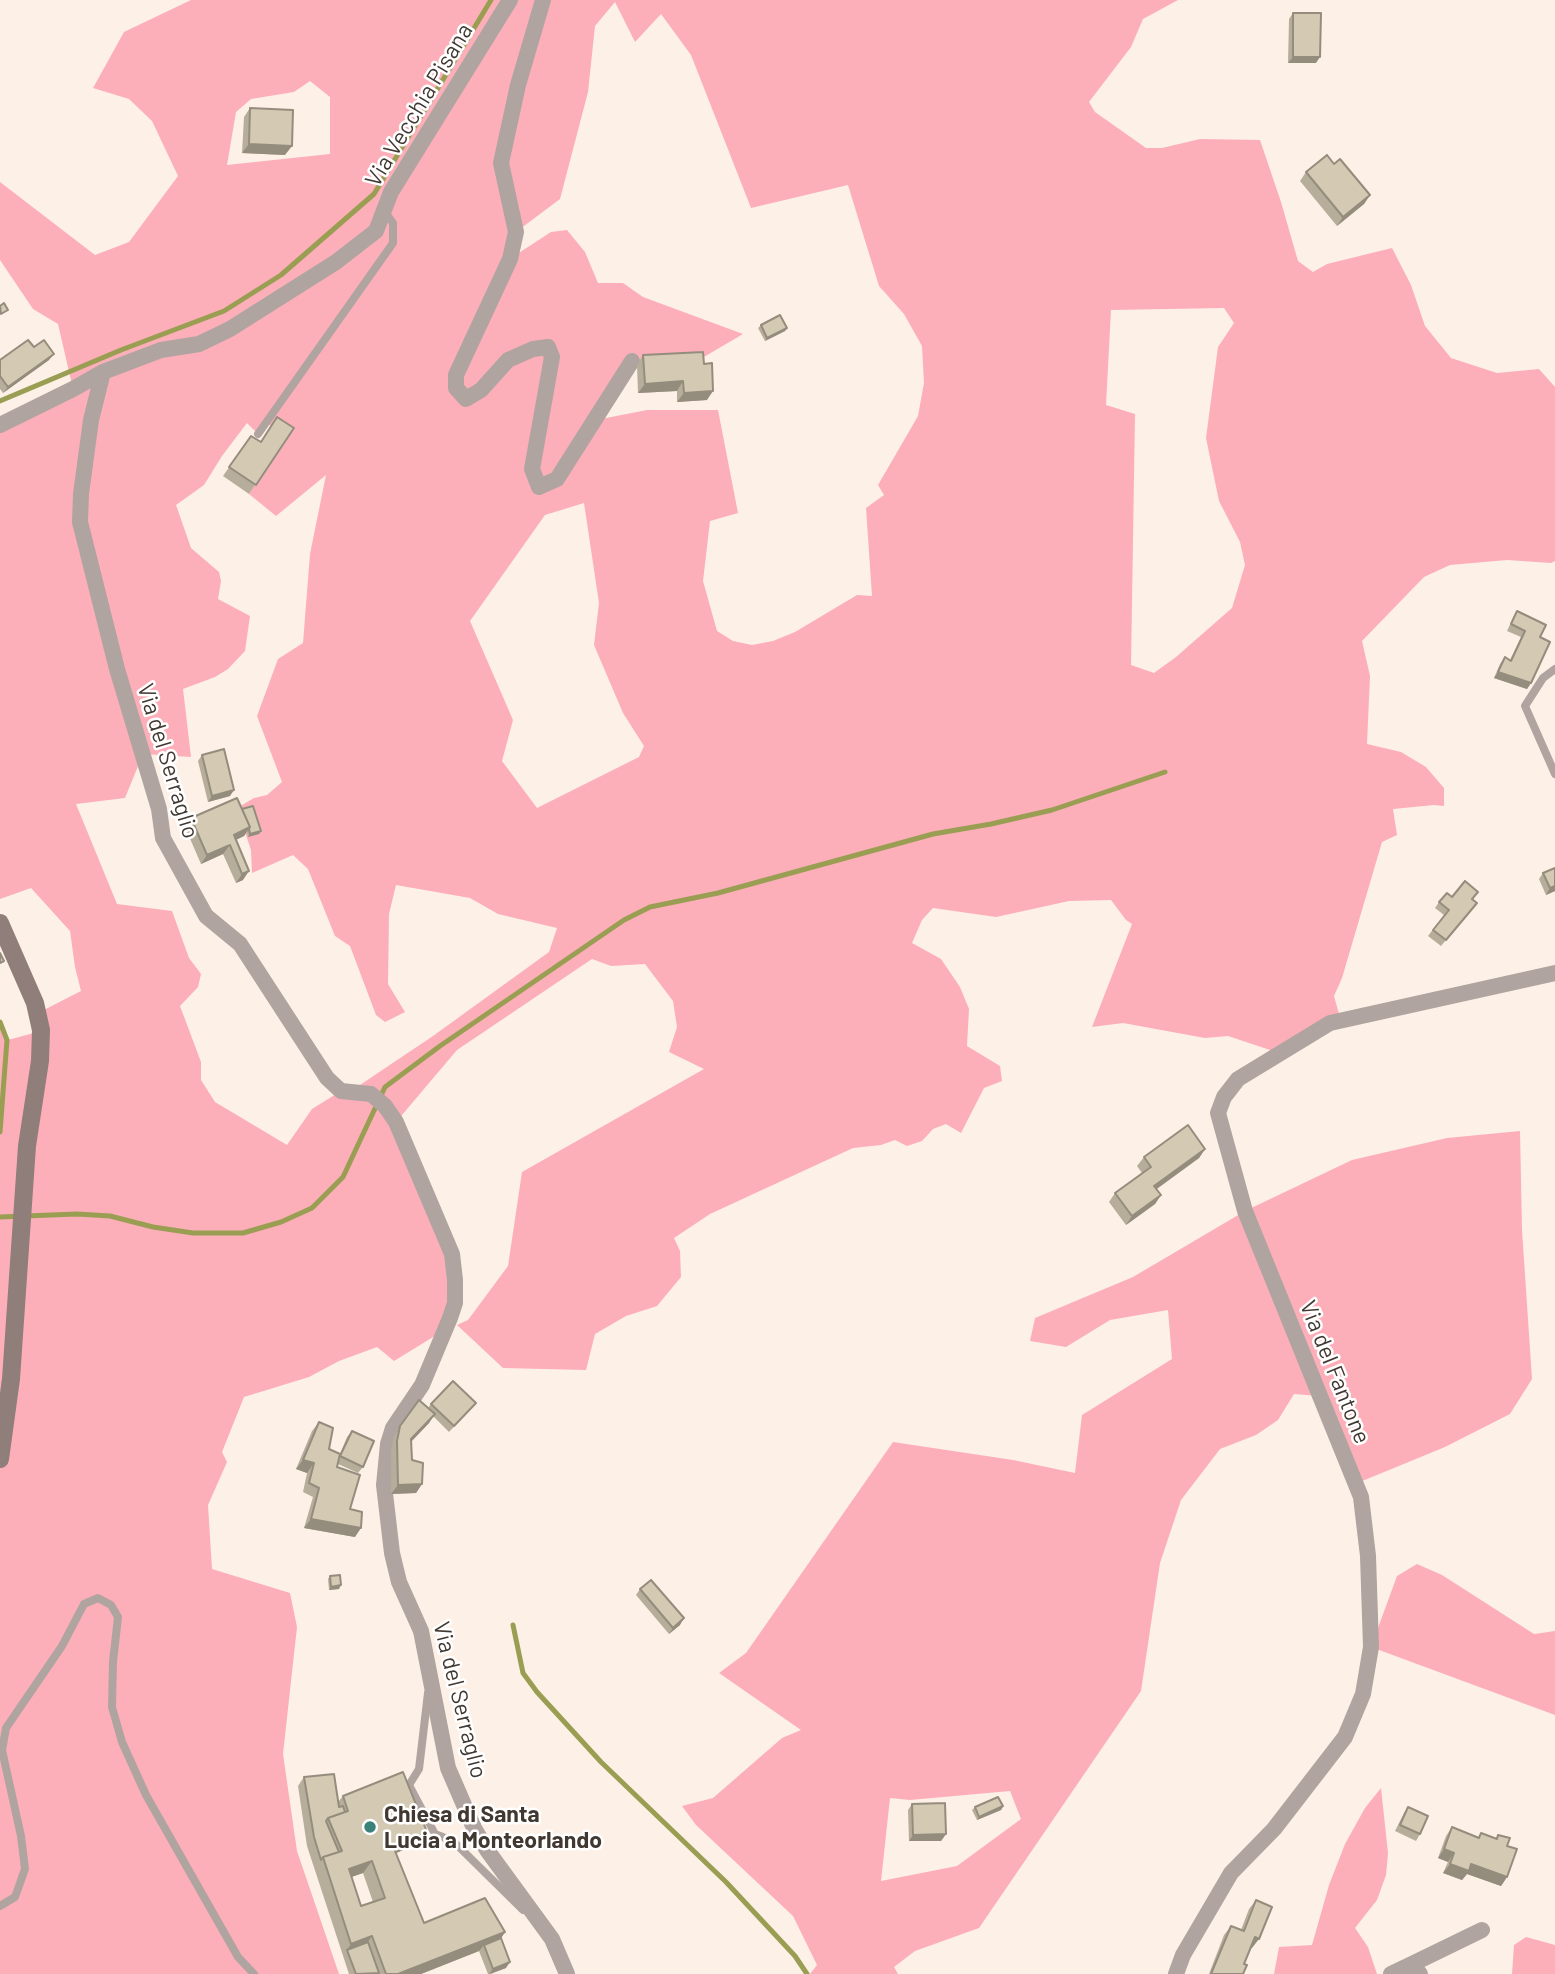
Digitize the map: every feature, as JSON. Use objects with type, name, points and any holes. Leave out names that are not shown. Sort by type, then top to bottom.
[{"type":"main road","points":[[0,923],[36,1003],[41,1030],[40,1061],[27,1146],[11,1379],[0,1459]]},
{"type":"street","name":"Via Vecchia Pisana","points":[[0,425],[103,372],[161,350],[199,344],[230,329],[336,262],[376,231],[391,192],[510,0]]},
{"type":"street","points":[[543,0],[518,85],[501,163],[516,232],[510,259],[456,375],[456,388],[466,399],[481,390],[508,360],[533,349],[548,347],[552,357],[532,469],[539,487],[557,479],[632,362]]},
{"type":"street","name":"Via del Serraglio","points":[[103,372],[90,420],[80,522],[117,669],[159,809],[163,838],[206,916],[240,944],[327,1078],[341,1091],[370,1094],[385,1106],[396,1122],[452,1254],[455,1303],[422,1385],[393,1428],[388,1444],[384,1485],[393,1553],[399,1581],[413,1608],[432,1673],[448,1768],[486,1850],[552,1939],[567,1974]]},
{"type":"street","name":"Via del Fantone","points":[[1176,1974],[1183,1955],[1231,1873],[1274,1829],[1345,1737],[1363,1694],[1371,1647],[1368,1556],[1360,1497],[1245,1211],[1218,1113],[1224,1097],[1238,1079],[1331,1023],[1555,973]]},
{"type":"street","points":[[1391,1974],[1416,1969],[1482,1930]]},
{"type":"lane","points":[[258,434],[393,243],[393,223],[384,212]]},
{"type":"lane","points":[[1555,669],[1543,678],[1525,706],[1555,774]]},
{"type":"lane","points":[[0,1906],[15,1897],[25,1869],[21,1836],[2,1750],[6,1728],[62,1646],[84,1604],[98,1598],[111,1605],[118,1618],[112,1707],[122,1742],[146,1796],[238,1957],[254,1974]]},
{"type":"lane","points":[[432,1673],[419,1769],[410,1785],[435,1834],[453,1842],[552,1939]]},
{"type":"shaded area","points":[[191,0],[1178,0],[1143,19],[1131,47],[1089,102],[1095,112],[1146,148],[1162,148],[1200,139],[1260,140],[1298,261],[1313,272],[1327,264],[1392,248],[1411,285],[1425,326],[1451,358],[1497,373],[1539,369],[1555,387],[1555,561],[1507,560],[1450,565],[1424,577],[1362,641],[1370,676],[1367,744],[1401,752],[1426,767],[1444,788],[1444,806],[1393,809],[1397,835],[1382,842],[1342,978],[1334,996],[1341,1021],[1279,1053],[1228,1036],[1205,1038],[1123,1023],[1092,1027],[1132,924],[1111,900],[1069,901],[996,917],[933,908],[922,920],[912,943],[941,959],[960,987],[969,1009],[967,1046],[1000,1066],[1002,1081],[984,1088],[961,1133],[946,1124],[933,1129],[922,1141],[907,1146],[895,1140],[881,1145],[853,1148],[710,1214],[674,1238],[680,1251],[681,1277],[657,1306],[626,1316],[595,1334],[586,1370],[503,1368],[457,1325],[468,1320],[508,1266],[522,1172],[704,1069],[669,1052],[677,1027],[673,1001],[645,964],[611,966],[592,959],[457,1050],[396,1122],[452,1254],[446,1329],[394,1361],[377,1347],[339,1361],[309,1377],[244,1397],[222,1452],[227,1462],[208,1505],[212,1569],[290,1593],[297,1627],[283,1754],[297,1851],[339,1974],[0,1974],[0,1022],[8,1040],[41,1031],[38,1013],[81,991],[70,931],[31,888],[0,899],[0,425],[73,389],[58,324],[33,309],[0,260],[0,182],[95,255],[129,242],[178,176],[152,121],[129,99],[93,88],[124,32]],"holes":[[[615,2],[635,42],[661,14],[691,55],[751,208],[848,185],[879,286],[904,314],[922,346],[924,383],[918,416],[878,485],[884,495],[866,508],[872,596],[857,595],[795,632],[773,641],[752,645],[733,641],[717,631],[703,581],[710,521],[738,513],[718,410],[647,410],[596,420],[637,365],[697,361],[743,334],[643,297],[623,283],[598,283],[585,252],[567,230],[551,232],[511,258],[516,232],[560,199],[588,92],[595,26]],[[310,81],[330,97],[330,154],[227,165],[236,112],[251,99],[294,92]],[[1224,308],[1234,323],[1218,347],[1206,438],[1219,501],[1240,542],[1245,565],[1232,608],[1154,673],[1131,665],[1135,414],[1106,405],[1111,310]],[[247,423],[258,434],[267,423],[287,438],[249,494],[276,516],[326,475],[310,554],[303,643],[278,659],[257,716],[282,782],[267,795],[254,798],[237,808],[251,850],[252,873],[293,855],[308,869],[335,936],[350,946],[376,1015],[385,1022],[405,1012],[388,984],[389,914],[396,885],[470,898],[498,914],[557,928],[549,952],[351,1091],[341,1091],[312,1109],[287,1145],[215,1102],[201,1080],[201,1062],[180,1006],[198,987],[201,974],[189,958],[172,911],[117,904],[76,804],[125,798],[143,754],[191,757],[183,689],[215,677],[228,669],[245,651],[250,616],[218,599],[221,581],[219,572],[191,548],[176,505],[204,485]],[[584,503],[599,603],[594,645],[623,713],[644,746],[639,757],[537,808],[502,761],[513,720],[470,621],[545,515]]]},
{"type":"shaded area","points":[[1520,1131],[1522,1230],[1532,1379],[1510,1414],[1445,1447],[1355,1484],[1319,1396],[1294,1394],[1278,1420],[1256,1435],[1220,1449],[1181,1500],[1160,1563],[1141,1691],[979,1928],[915,1951],[894,1967],[898,1974],[810,1974],[817,1965],[793,1916],[696,1825],[682,1806],[713,1798],[782,1738],[801,1730],[719,1673],[746,1653],[893,1442],[1013,1460],[1075,1473],[1082,1415],[1172,1359],[1168,1310],[1110,1320],[1066,1347],[1030,1341],[1035,1318],[1133,1277],[1245,1211],[1352,1160],[1447,1138]],"holes":[[[1010,1791],[1021,1819],[957,1866],[881,1881],[890,1798],[910,1800]]]},
{"type":"shaded area","points":[[1417,1564],[1442,1575],[1534,1634],[1555,1631],[1555,1715],[1371,1647],[1397,1576]]},
{"type":"shaded area","points":[[1381,1788],[1388,1853],[1386,1875],[1377,1900],[1355,1928],[1368,1947],[1377,1974],[1274,1974],[1279,1947],[1312,1945],[1329,1885],[1345,1844],[1365,1808]]},
{"type":"shaded area","points":[[1526,1937],[1555,1945],[1555,1974],[1512,1974],[1514,1945]]},
{"type":"building","points":[[1293,13],[1321,13],[1320,57],[1293,57]]},
{"type":"building","points":[[250,108],[293,110],[292,146],[249,144]]},
{"type":"building","points":[[1327,155],[1334,164],[1340,159],[1370,195],[1343,217],[1306,172]]},
{"type":"building","points":[[4,303],[8,310],[1,314],[0,306]]},
{"type":"building","points":[[780,315],[787,328],[767,338],[761,325]]},
{"type":"building","points":[[28,340],[34,347],[44,340],[54,354],[8,387],[0,376],[0,360]]},
{"type":"building","points":[[703,352],[704,364],[712,363],[713,391],[684,393],[683,381],[645,384],[643,355]]},
{"type":"building","points":[[277,417],[294,428],[256,485],[229,467],[251,436],[261,442]]},
{"type":"building","points":[[1517,611],[1546,625],[1540,637],[1550,642],[1531,683],[1498,672],[1505,657],[1511,661],[1525,631],[1511,624]]},
{"type":"building","points":[[224,749],[234,790],[212,796],[202,755]]},
{"type":"building","points":[[237,798],[250,827],[234,835],[249,871],[242,874],[230,845],[207,855],[191,818]]},
{"type":"building","points":[[253,806],[261,831],[250,834],[250,827],[242,809]]},
{"type":"building","points":[[1555,868],[1555,886],[1550,888],[1543,873]]},
{"type":"building","points":[[1465,881],[1478,892],[1472,899],[1477,903],[1446,940],[1433,930],[1449,910],[1439,902],[1447,893],[1452,897]]},
{"type":"building","points":[[1188,1125],[1205,1149],[1154,1186],[1161,1195],[1132,1216],[1115,1193],[1151,1167],[1144,1157]]},
{"type":"building","points":[[453,1381],[476,1403],[454,1426],[431,1404]]},
{"type":"building","points":[[419,1400],[435,1414],[411,1439],[412,1460],[423,1463],[422,1484],[398,1485],[397,1441],[400,1426]]},
{"type":"building","points":[[319,1422],[333,1428],[329,1449],[340,1454],[337,1467],[360,1475],[350,1509],[362,1512],[361,1528],[311,1519],[319,1488],[309,1483],[314,1463],[303,1460]]},
{"type":"building","points":[[352,1431],[374,1441],[363,1467],[340,1456]]},
{"type":"building","points":[[340,1575],[341,1585],[331,1587],[330,1576]]},
{"type":"building","points":[[651,1580],[684,1618],[673,1628],[640,1589]]},
{"type":"building","points":[[403,1772],[427,1832],[393,1846],[424,1923],[485,1898],[505,1932],[398,1974],[386,1974],[372,1936],[351,1944],[323,1857],[342,1851],[328,1818],[348,1811],[343,1796]],"holes":[[[372,1861],[385,1898],[361,1906],[349,1869]]]},
{"type":"building","points":[[334,1774],[339,1807],[343,1806],[345,1812],[326,1821],[339,1852],[321,1860],[314,1837],[304,1777]]},
{"type":"building","points":[[998,1797],[1003,1806],[979,1817],[975,1807]]},
{"type":"building","points":[[945,1803],[946,1834],[913,1835],[912,1804]]},
{"type":"building","points":[[1408,1807],[1428,1816],[1420,1834],[1400,1825]]},
{"type":"building","points":[[1452,1827],[1479,1838],[1481,1833],[1497,1839],[1498,1835],[1510,1838],[1507,1846],[1517,1849],[1507,1877],[1471,1864],[1469,1871],[1450,1864],[1454,1853],[1444,1849]]},
{"type":"building","points":[[1256,1900],[1272,1907],[1259,1939],[1255,1937],[1244,1964],[1247,1965],[1243,1974],[1211,1974],[1231,1926],[1244,1931]]},
{"type":"building","points":[[501,1938],[510,1962],[493,1969],[484,1945]]},
{"type":"building","points":[[368,1942],[379,1973],[356,1974],[347,1950]]},
{"type":"waterway","points":[[0,401],[121,350],[224,311],[281,275],[374,194],[491,0]]},
{"type":"waterway","points":[[0,1217],[77,1214],[110,1216],[153,1227],[193,1233],[243,1233],[281,1222],[312,1208],[343,1177],[385,1087],[440,1046],[624,920],[650,907],[718,893],[933,834],[1052,810],[1165,772]]},
{"type":"waterway","points":[[0,1022],[7,1040],[0,1132]]},
{"type":"waterway","points":[[513,1625],[523,1673],[537,1692],[601,1762],[726,1882],[795,1956],[807,1974]]},
{"type":"place","name":"Chiesa di Santa Lucia a Monteorlando","points":[[370,1827]]}]
